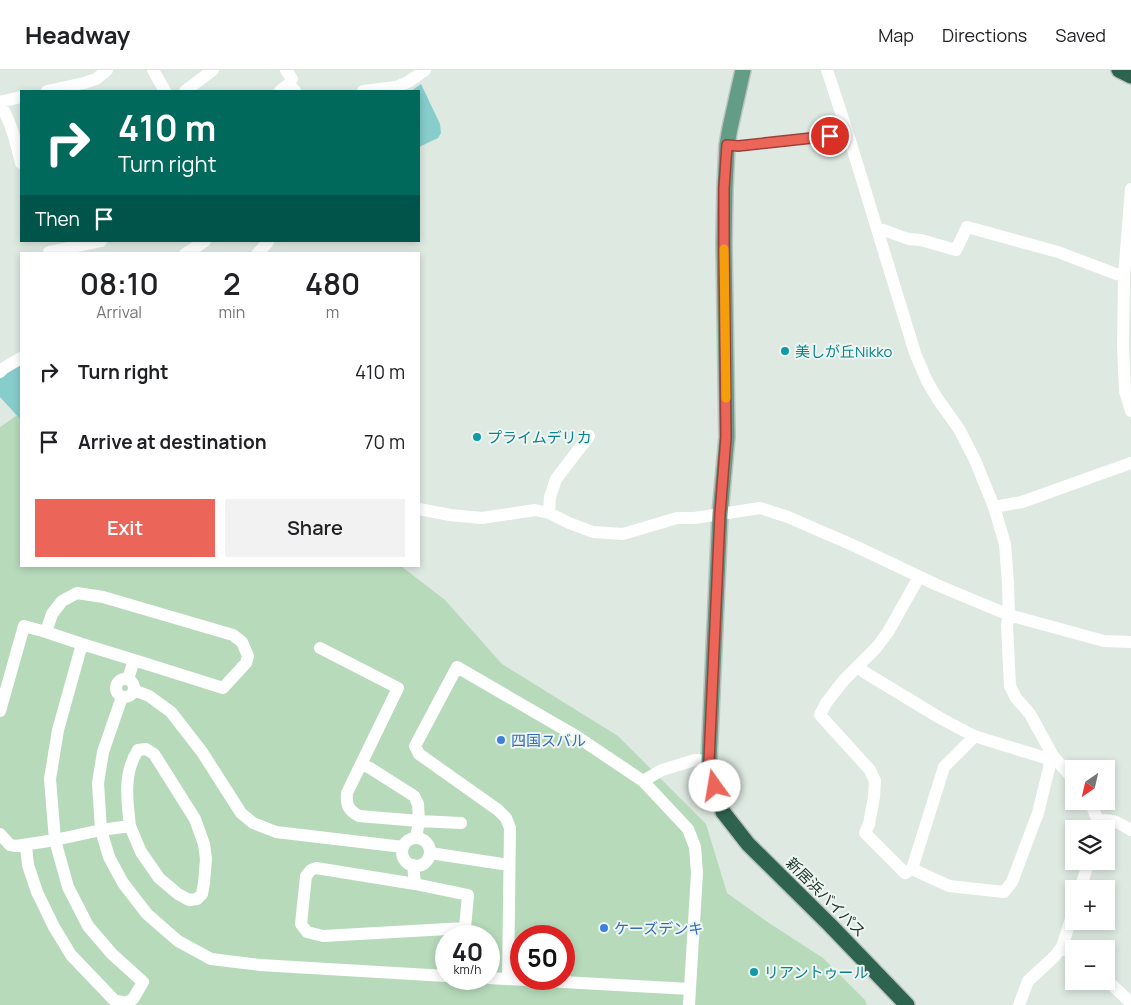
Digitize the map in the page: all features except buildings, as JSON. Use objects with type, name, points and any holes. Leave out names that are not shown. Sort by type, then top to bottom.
[{"type":"highway","points":[[1119,70],[1131,76]]},
{"type":"highway","name":"新居浜バイパス","points":[[723,812],[748,844],[830,925],[906,1005]]},
{"type":"main road","points":[[723,812],[709,761],[720,514],[726,437],[724,188],[727,145],[742,70]]},
{"type":"street","points":[[53,90],[84,84],[96,79],[107,70]]},
{"type":"street","points":[[153,70],[164,90]]},
{"type":"street","points":[[186,90],[213,70]]},
{"type":"street","points":[[286,70],[292,78],[288,89]]},
{"type":"street","points":[[371,90],[396,87],[408,82],[425,70]]},
{"type":"street","points":[[827,70],[915,354],[927,381],[959,430],[975,460],[994,507],[1006,544],[1010,686],[1016,698],[1030,714],[1051,757],[1065,771]]},
{"type":"street","points":[[20,98],[2,110],[13,130],[20,155]]},
{"type":"street","points":[[727,145],[738,146],[848,134]]},
{"type":"street","points":[[1131,189],[1124,276],[1123,346],[1125,391],[1131,411]]},
{"type":"street","points":[[878,231],[884,230],[956,250],[967,226],[1058,252],[1124,276]]},
{"type":"street","points":[[47,249],[94,242]]},
{"type":"street","points":[[188,252],[203,242]]},
{"type":"street","points":[[259,252],[268,242]]},
{"type":"street","points":[[0,372],[20,359]]},
{"type":"street","points":[[549,513],[550,497],[556,479],[589,436]]},
{"type":"street","points":[[994,507],[1022,502],[1131,463]]},
{"type":"street","points":[[420,505],[433,512]]},
{"type":"street","points":[[420,509],[450,515],[482,518],[535,510],[549,513],[593,532],[623,534],[677,518],[694,518],[760,508],[857,547],[919,577],[1009,615],[1104,641],[1131,642]]},
{"type":"street","points":[[919,577],[888,632],[876,648],[844,680],[826,703],[820,715],[870,770],[876,781],[869,824],[865,833],[905,873],[912,868],[944,767],[974,736]]},
{"type":"street","points":[[0,711],[24,626],[223,688],[246,663],[248,656],[242,642],[232,635],[103,596],[77,593],[62,601],[52,614],[46,632]]},
{"type":"street","points":[[26,846],[28,865],[37,892],[54,927],[71,954],[114,1000],[126,1003],[133,999],[143,982],[112,954],[88,926],[68,887],[55,840],[50,779],[58,730],[82,644]]},
{"type":"street","points":[[320,648],[398,688],[347,793],[346,802],[351,812],[359,816],[461,823]]},
{"type":"street","points":[[131,684],[134,660]]},
{"type":"street","points":[[858,666],[864,672],[940,718],[974,736],[1051,757]]},
{"type":"street","points":[[508,979],[510,828],[506,818],[498,810],[419,754],[415,746],[457,667],[576,736],[643,781],[688,829],[694,847],[697,873],[689,1005]]},
{"type":"street","points":[[403,848],[276,832],[254,823],[241,814],[202,752],[171,712],[122,678],[117,683],[117,692],[122,697],[103,752],[98,783],[102,830],[108,857],[123,883],[147,914],[178,941],[211,959],[260,965],[435,975]]},
{"type":"street","points":[[146,749],[154,754],[195,820],[200,832],[206,858],[202,894],[197,899],[189,900],[178,894],[159,878],[141,852],[130,826],[127,799],[128,773],[138,750],[146,749]]},
{"type":"street","points":[[912,868],[949,886],[1004,892],[1012,882],[1038,813],[1051,757]]},
{"type":"street","points":[[643,781],[662,770],[695,760],[709,761]]},
{"type":"street","points":[[361,764],[414,796],[418,804],[416,838]]},
{"type":"street","points":[[1115,821],[1131,830]]},
{"type":"street","points":[[0,834],[10,844],[26,846],[130,826]]},
{"type":"street","points":[[416,838],[425,841],[428,844],[429,858],[422,864],[413,865],[405,860],[402,852],[403,848],[408,841],[416,838]]},
{"type":"street","points":[[430,853],[509,865]]},
{"type":"street","points":[[413,865],[415,884]]},
{"type":"street","points":[[316,868],[415,884],[468,895],[464,928],[323,936],[307,932],[300,924],[306,876],[311,870],[316,868]]},
{"type":"street","points":[[1019,1005],[1028,981],[1062,947],[1067,930]]},
{"type":"street","points":[[500,979],[690,989]]},
{"type":"street","points":[[1115,987],[1131,1003]]},
{"type":"green space","points":[[20,415],[20,567],[402,567],[445,600],[502,664],[618,736],[706,824],[727,893],[823,958],[865,1000],[867,1005],[0,1005],[0,427]]},
{"type":"water","points":[[421,84],[440,124],[441,133],[438,138],[420,147],[420,90],[412,90]]},
{"type":"water","points":[[20,365],[20,419],[0,397],[0,379]]},
{"type":"slow traffic","points":[[724,249],[726,398]]},
{"type":"place","name":"美しが丘Nikko","points":[[785,351]]},
{"type":"place","name":"プライムデリカ","points":[[477,437]]},
{"type":"place","name":"四国スバル","points":[[501,740]]},
{"type":"place","name":"ケーズデンキ","points":[[604,928]]},
{"type":"place","name":"リアントゥール","points":[[754,972]]},
{"type":"route","points":[[715,786],[709,761],[720,514],[726,437],[724,188],[727,145],[738,146],[830,136]]}]
